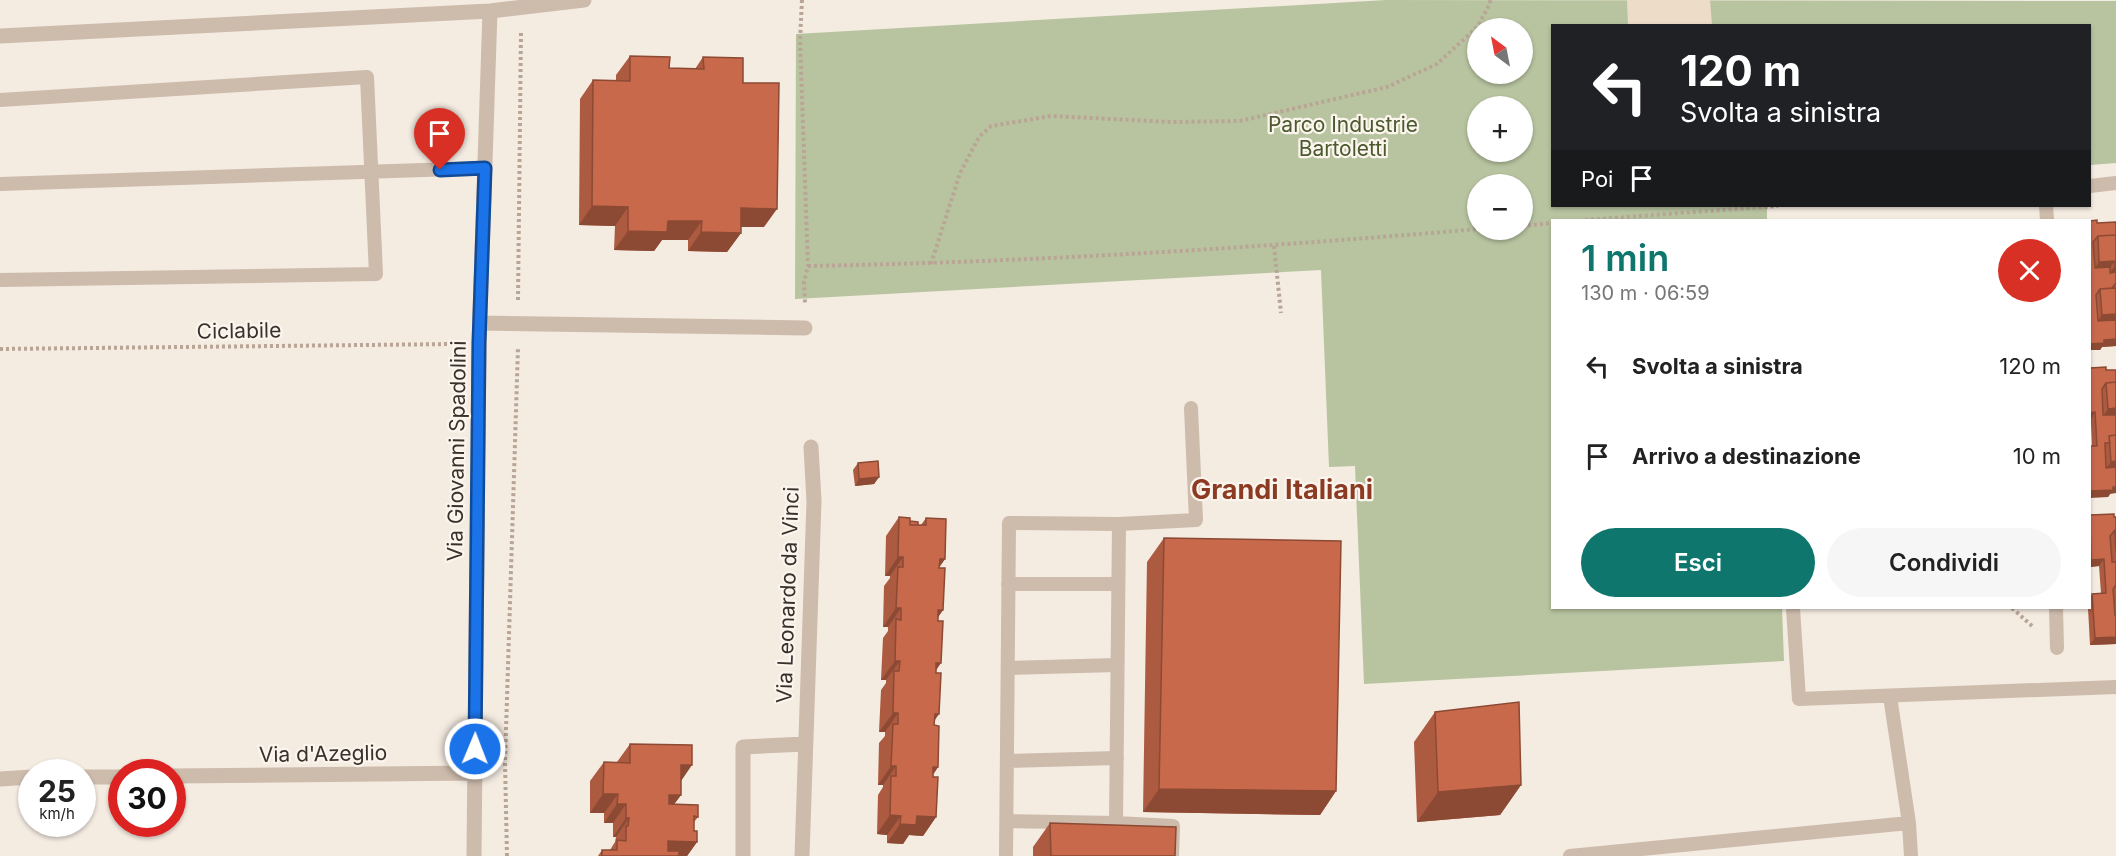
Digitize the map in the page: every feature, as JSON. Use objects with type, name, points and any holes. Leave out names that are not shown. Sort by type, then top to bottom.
[{"type":"street","points":[[0,36],[490,11],[584,0]]},
{"type":"street","name":"Via Giovanni Spadolini","points":[[474,856],[479,343],[490,11]]},
{"type":"street","points":[[480,323],[805,328]]},
{"type":"street","name":"Via Leonardo da Vinci","points":[[802,856],[814,501],[812,447]]},
{"type":"street","points":[[743,856],[743,747],[805,744]]},
{"type":"street","name":"Via d'Azeglio","points":[[186,776],[475,773]]},
{"type":"street","points":[[0,779],[18,778]]},
{"type":"lane","points":[[0,100],[367,77],[376,274],[0,280]]},
{"type":"lane","points":[[0,184],[485,168]]},
{"type":"lane","points":[[2091,186],[2116,183]]},
{"type":"lane","points":[[1006,856],[1009,524],[1119,524],[1196,520],[1191,408]]},
{"type":"lane","points":[[1116,823],[1119,524]]},
{"type":"lane","points":[[1008,584],[1118,584]]},
{"type":"lane","points":[[1793,609],[1798,699],[2116,687]]},
{"type":"lane","points":[[2056,609],[2057,648]]},
{"type":"lane","points":[[1008,668],[1117,665]]},
{"type":"lane","points":[[1892,696],[1891,703],[1909,823],[1911,856]]},
{"type":"lane","points":[[1007,761],[1117,758]]},
{"type":"lane","points":[[1007,821],[1173,826],[1172,856]]},
{"type":"lane","points":[[1570,856],[1909,823]]},
{"type":"path","points":[[802,0],[800,40],[808,266],[804,282],[805,328]]},
{"type":"path","points":[[931,264],[960,173],[979,137],[991,126],[1051,116],[1172,122],[1240,121],[1387,87],[1437,64],[1477,27],[1490,0]]},
{"type":"path","points":[[507,856],[505,762],[518,324],[522,7]]},
{"type":"path","points":[[1598,219],[1759,207]]},
{"type":"path","points":[[1533,225],[1551,223]]},
{"type":"path","points":[[808,266],[931,264],[1274,246],[1467,230]]},
{"type":"path","points":[[1274,246],[1281,313]]},
{"type":"path","name":"Ciclabile","points":[[0,349],[479,343]]},
{"type":"green space","name":"Parco Industrie Bartoletti","points":[[1386,0],[2116,1],[2116,163],[2091,165],[2091,24],[1551,24],[1551,207],[1767,207],[1767,219],[1551,219],[1551,609],[1782,609],[1784,661],[1364,684],[1355,466],[1329,467],[1321,270],[795,299],[796,34]]},
{"type":"shaded area","points":[[1627,0],[1710,0],[1712,24],[1628,24]]},
{"type":"building","points":[[630,56],[670,57],[669,68],[704,69],[703,57],[743,58],[743,83],[779,83],[777,209],[741,208],[741,233],[701,232],[702,221],[668,221],[667,232],[628,231],[628,207],[592,206],[593,80],[630,81]]},
{"type":"building","points":[[2097,220],[2097,223],[2116,222],[2116,235],[2098,236],[2093,242],[2095,268],[2110,267],[2110,273],[2116,272],[2116,283],[2112,288],[2100,289],[2096,295],[2098,321],[2116,320],[2116,339],[2091,344],[2091,221]]},
{"type":"building","points":[[2116,235],[2116,266],[2115,261],[2099,262],[2098,236]]},
{"type":"building","points":[[2116,288],[2116,314],[2102,315],[2100,289]]},
{"type":"building","points":[[2106,367],[2106,370],[2116,370],[2116,382],[2106,383],[2102,389],[2103,415],[2116,415],[2116,435],[2109,436],[2110,443],[2105,443],[2106,468],[2116,467],[2116,487],[2113,487],[2113,490],[2091,491],[2091,446],[2097,446],[2095,412],[2091,413],[2091,368]]},
{"type":"building","points":[[2116,382],[2116,408],[2108,409],[2106,383]]},
{"type":"building","points":[[2116,435],[2116,461],[2111,462],[2109,436]]},
{"type":"building","points":[[878,461],[879,477],[859,479],[858,463]]},
{"type":"building","points":[[2114,514],[2116,517],[2116,530],[2110,536],[2112,562],[2116,562],[2116,585],[2113,589],[2116,637],[2095,638],[2092,594],[2106,593],[2104,559],[2091,560],[2091,515]]},
{"type":"building","points":[[899,517],[910,518],[910,525],[926,525],[926,518],[946,519],[945,559],[940,559],[939,568],[945,568],[943,610],[938,610],[938,621],[943,621],[941,663],[936,663],[936,673],[941,673],[939,714],[935,714],[934,725],[939,726],[938,767],[933,767],[933,777],[938,777],[936,817],[917,816],[916,825],[900,824],[901,816],[890,815],[891,776],[896,776],[896,766],[891,766],[893,724],[898,724],[898,713],[893,713],[894,671],[899,671],[900,661],[895,661],[896,619],[901,620],[901,608],[896,608],[898,567],[903,567],[903,557],[898,557]]},
{"type":"building","points":[[910,521],[918,522],[918,525],[910,525]]},
{"type":"building","points":[[1164,538],[1341,541],[1336,791],[1159,789]]},
{"type":"building","points":[[1519,702],[1521,785],[1438,792],[1435,712]]},
{"type":"building","points":[[630,744],[692,745],[692,765],[681,765],[681,795],[669,795],[669,804],[698,805],[698,817],[694,816],[697,842],[668,841],[668,851],[679,851],[679,856],[602,856],[602,850],[617,850],[617,840],[626,841],[626,826],[628,826],[629,818],[626,818],[626,804],[617,804],[618,794],[603,794],[604,762],[630,763]]},
{"type":"building","points":[[1050,823],[1176,827],[1175,856],[1051,856]]},
{"type":"district","name":"Grandi Italiani","points":[[1282,490]]},
{"type":"route","points":[[440,170],[485,168],[479,343],[475,749]]}]
